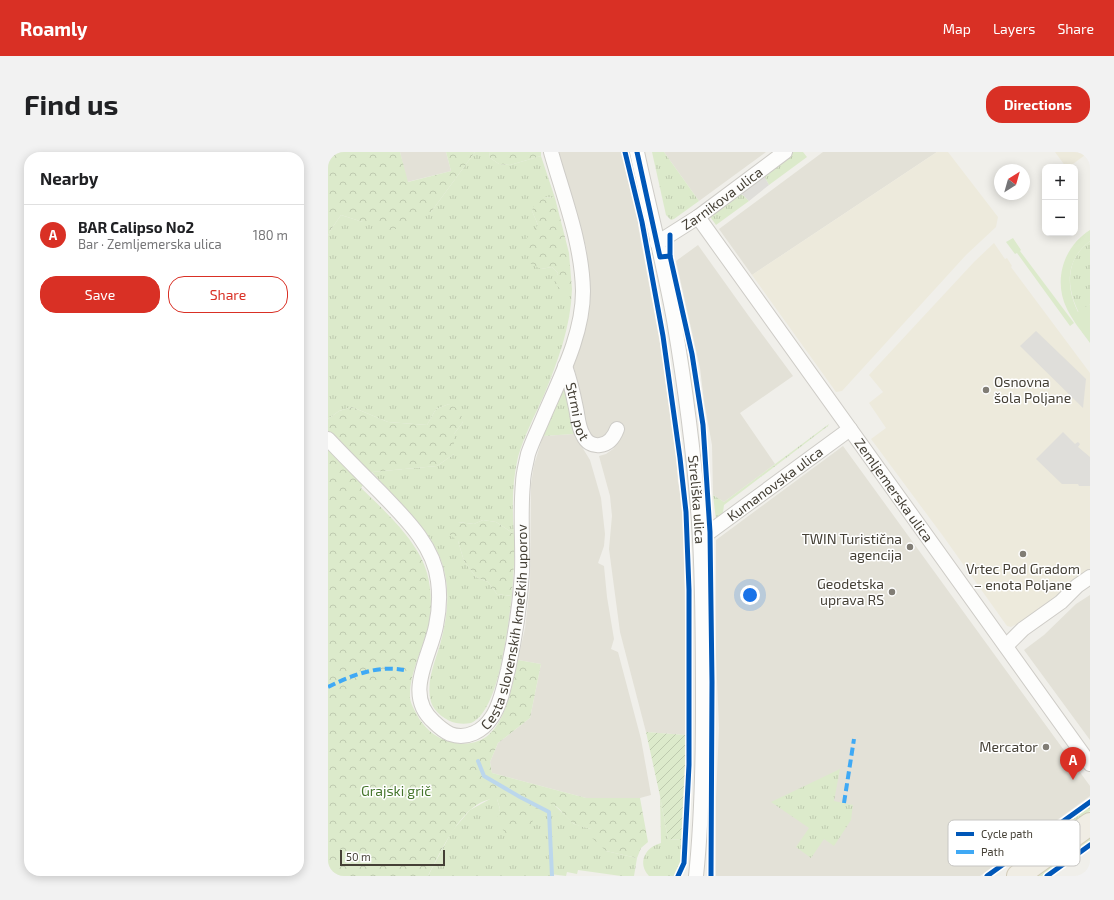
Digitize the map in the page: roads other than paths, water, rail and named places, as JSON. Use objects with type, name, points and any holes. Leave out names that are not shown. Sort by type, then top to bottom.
[{"type":"main road","points":[[1080,831],[1090,824]]},
{"type":"main road","points":[[1018,876],[1032,866]]},
{"type":"street","name":"Cesta slovenskih kmečkih uporov","points":[[328,439],[408,522],[422,540],[431,556],[437,572],[439,602],[436,625],[430,649],[419,682],[419,695],[422,707],[428,717],[438,726],[451,734],[474,734],[484,727],[493,716],[505,681],[520,598],[523,481],[528,454],[565,366],[574,340],[581,312],[583,292],[579,247],[551,152]]},
{"type":"street","name":"Streliška ulica","points":[[637,152],[674,321],[696,489],[702,592],[703,739],[696,876]]},
{"type":"street","name":"Zarnikova ulica","points":[[657,243],[698,217],[785,152]]},
{"type":"street","name":"Zemljemerska ulica","points":[[698,217],[1090,764]]},
{"type":"street","name":"Strmi pot","points":[[565,366],[571,383],[580,428],[587,441],[597,446],[604,444],[614,436],[617,429]]},
{"type":"street","name":"Kumanovska ulica","points":[[700,539],[850,428]]},
{"type":"street","points":[[1006,646],[1023,629],[1061,602],[1077,586],[1090,577]]},
{"type":"waterway","points":[[478,761],[484,776],[549,812],[552,876]]},
{"type":"place","name":"Osnovna šola Poljane","points":[[986,390]]},
{"type":"place","name":"TWIN Turistična agencija","points":[[910,547]]},
{"type":"place","name":"Vrtec Pod Gradom – enota Poljane","points":[[1023,554]]},
{"type":"place","name":"Geodetska uprava RS","points":[[892,592]]},
{"type":"place","name":"Mercator","points":[[1046,747]]},
{"type":"place","name":"BAR Calipso No2","points":[[1073,780]]},
{"type":"park label","name":"Grajski grič","points":[[396,791]]}]
